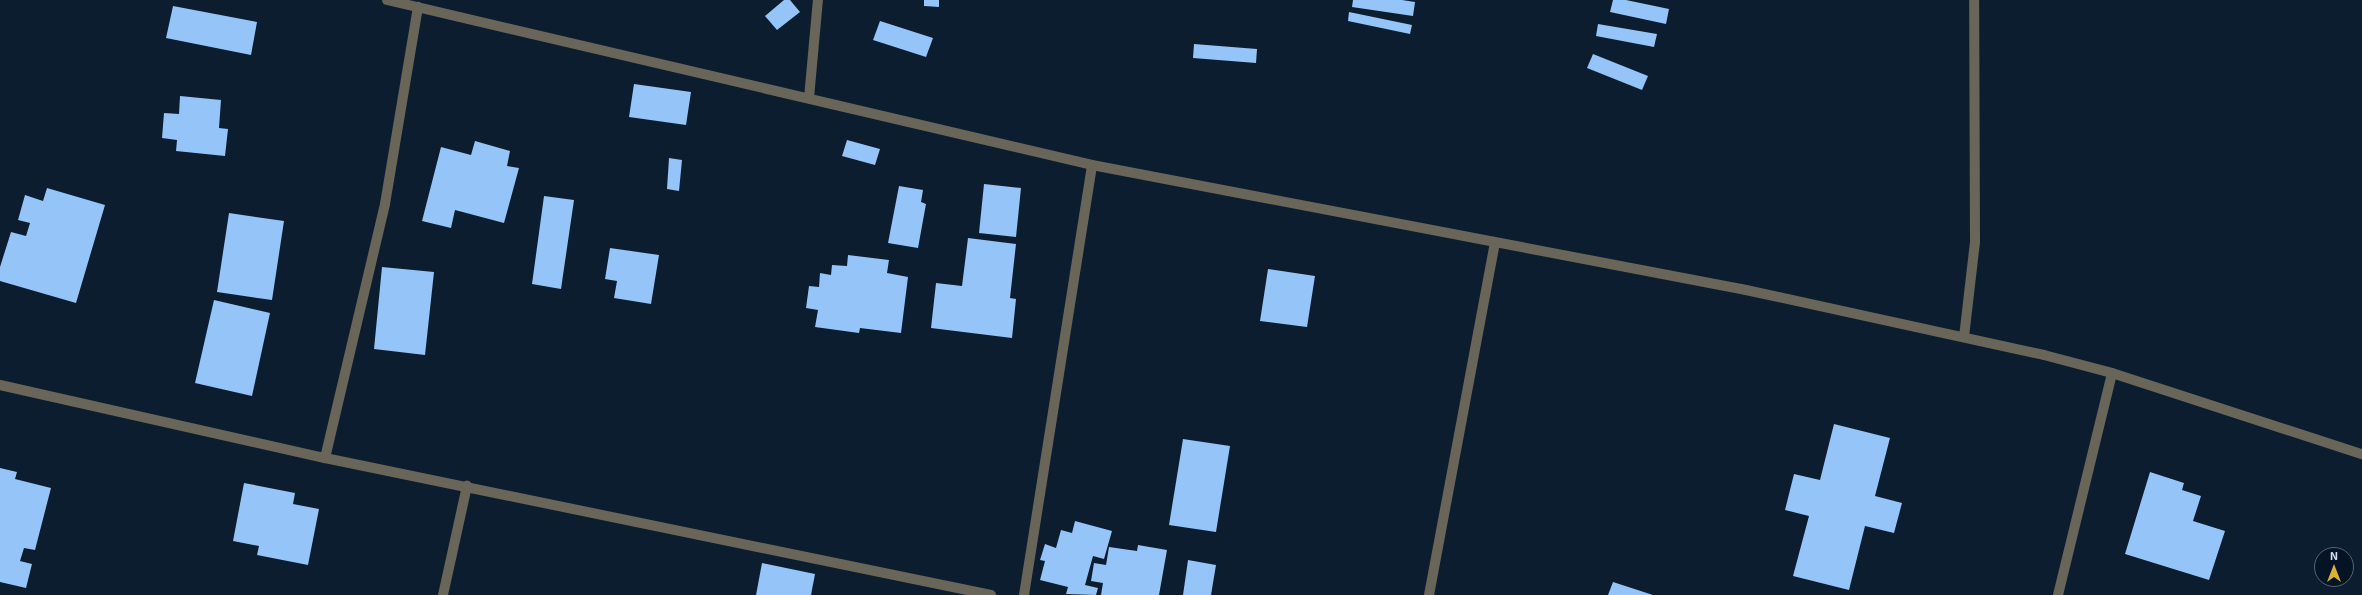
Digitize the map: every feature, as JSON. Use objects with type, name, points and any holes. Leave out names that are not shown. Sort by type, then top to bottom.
[{"type":"street","points":[[387,0],[1092,165],[1314,205],[1495,243],[1746,290],[1964,337],[2112,373],[2362,454]]},
{"type":"street","points":[[809,98],[818,0]]},
{"type":"street","points":[[1964,337],[1975,242],[1974,0]]},
{"type":"street","points":[[325,458],[385,204],[418,7]]},
{"type":"street","points":[[1024,595],[1092,165]]},
{"type":"street","points":[[1429,595],[1495,243]]},
{"type":"street","points":[[2058,595],[2112,373]]},
{"type":"street","points":[[0,385],[325,458],[991,595]]},
{"type":"street","points":[[444,595],[466,486]]},
{"type":"building","points":[[784,0],[790,0],[800,12],[777,30],[765,16]]},
{"type":"building","points":[[924,0],[939,0],[939,7],[924,6]]},
{"type":"building","points":[[1353,0],[1402,0],[1415,2],[1413,16],[1352,7]]},
{"type":"building","points":[[1613,0],[1626,0],[1669,9],[1666,24],[1610,12]]},
{"type":"building","points":[[173,6],[257,22],[251,55],[166,38]]},
{"type":"building","points":[[1349,12],[1412,25],[1410,34],[1348,21]]},
{"type":"building","points":[[880,21],[933,38],[926,57],[873,40]]},
{"type":"building","points":[[1598,24],[1657,34],[1654,47],[1596,36]]},
{"type":"building","points":[[1194,44],[1257,49],[1256,63],[1193,58]]},
{"type":"building","points":[[1593,54],[1648,76],[1642,90],[1587,68]]},
{"type":"building","points":[[634,84],[691,92],[686,125],[629,117]]},
{"type":"building","points":[[180,96],[221,100],[219,128],[228,129],[225,156],[176,151],[177,140],[162,138],[164,113],[179,114]]},
{"type":"building","points":[[847,140],[880,149],[875,165],[842,156]]},
{"type":"building","points":[[475,141],[510,151],[507,166],[519,168],[504,223],[455,210],[451,228],[422,221],[441,147],[471,155]]},
{"type":"building","points":[[669,158],[682,160],[679,191],[667,189]]},
{"type":"building","points":[[984,184],[1021,188],[1016,237],[979,233]]},
{"type":"building","points":[[899,186],[923,190],[921,202],[926,204],[918,248],[888,243]]},
{"type":"building","points":[[47,188],[105,205],[76,303],[0,281],[0,267],[11,232],[26,236],[30,223],[18,220],[25,195],[43,201]]},
{"type":"building","points":[[544,196],[574,200],[561,289],[532,284]]},
{"type":"building","points":[[229,213],[284,221],[272,300],[217,292]]},
{"type":"building","points":[[968,238],[1016,244],[1010,298],[1016,299],[1012,338],[931,328],[936,283],[962,286]]},
{"type":"building","points":[[610,248],[659,255],[651,304],[614,298],[617,281],[605,279]]},
{"type":"building","points":[[848,255],[889,260],[887,273],[908,277],[901,333],[860,328],[859,333],[815,327],[818,310],[806,308],[809,286],[819,287],[820,273],[831,275],[832,265],[847,266]]},
{"type":"building","points":[[382,267],[434,272],[425,355],[374,349]]},
{"type":"building","points":[[1268,269],[1315,276],[1307,327],[1260,321]]},
{"type":"building","points":[[214,300],[270,313],[252,396],[195,383]]},
{"type":"building","points":[[1834,424],[1890,438],[1875,496],[1902,503],[1894,533],[1865,526],[1849,590],[1793,576],[1809,516],[1785,510],[1794,474],[1820,480]]},
{"type":"building","points":[[1183,439],[1230,446],[1216,532],[1169,525]]},
{"type":"building","points":[[0,468],[17,472],[15,479],[51,488],[35,550],[24,548],[20,561],[32,564],[26,588],[0,582]]},
{"type":"building","points":[[2150,472],[2184,483],[2182,490],[2201,496],[2193,521],[2225,531],[2209,580],[2125,554]]},
{"type":"building","points":[[244,483],[295,493],[293,504],[319,509],[308,565],[257,555],[259,546],[233,541]]},
{"type":"building","points":[[1075,521],[1112,531],[1104,559],[1093,556],[1085,585],[1098,588],[1096,595],[1066,594],[1068,587],[1040,580],[1045,561],[1040,560],[1045,544],[1056,548],[1061,530],[1072,533]]},
{"type":"building","points":[[1138,545],[1167,550],[1159,595],[1101,595],[1103,583],[1091,581],[1094,563],[1106,565],[1109,547],[1137,551]]},
{"type":"building","points":[[1188,560],[1216,565],[1211,595],[1183,595]]},
{"type":"building","points":[[762,563],[815,574],[811,595],[756,595]]},
{"type":"building","points":[[1613,582],[1653,595],[1608,595]]}]
